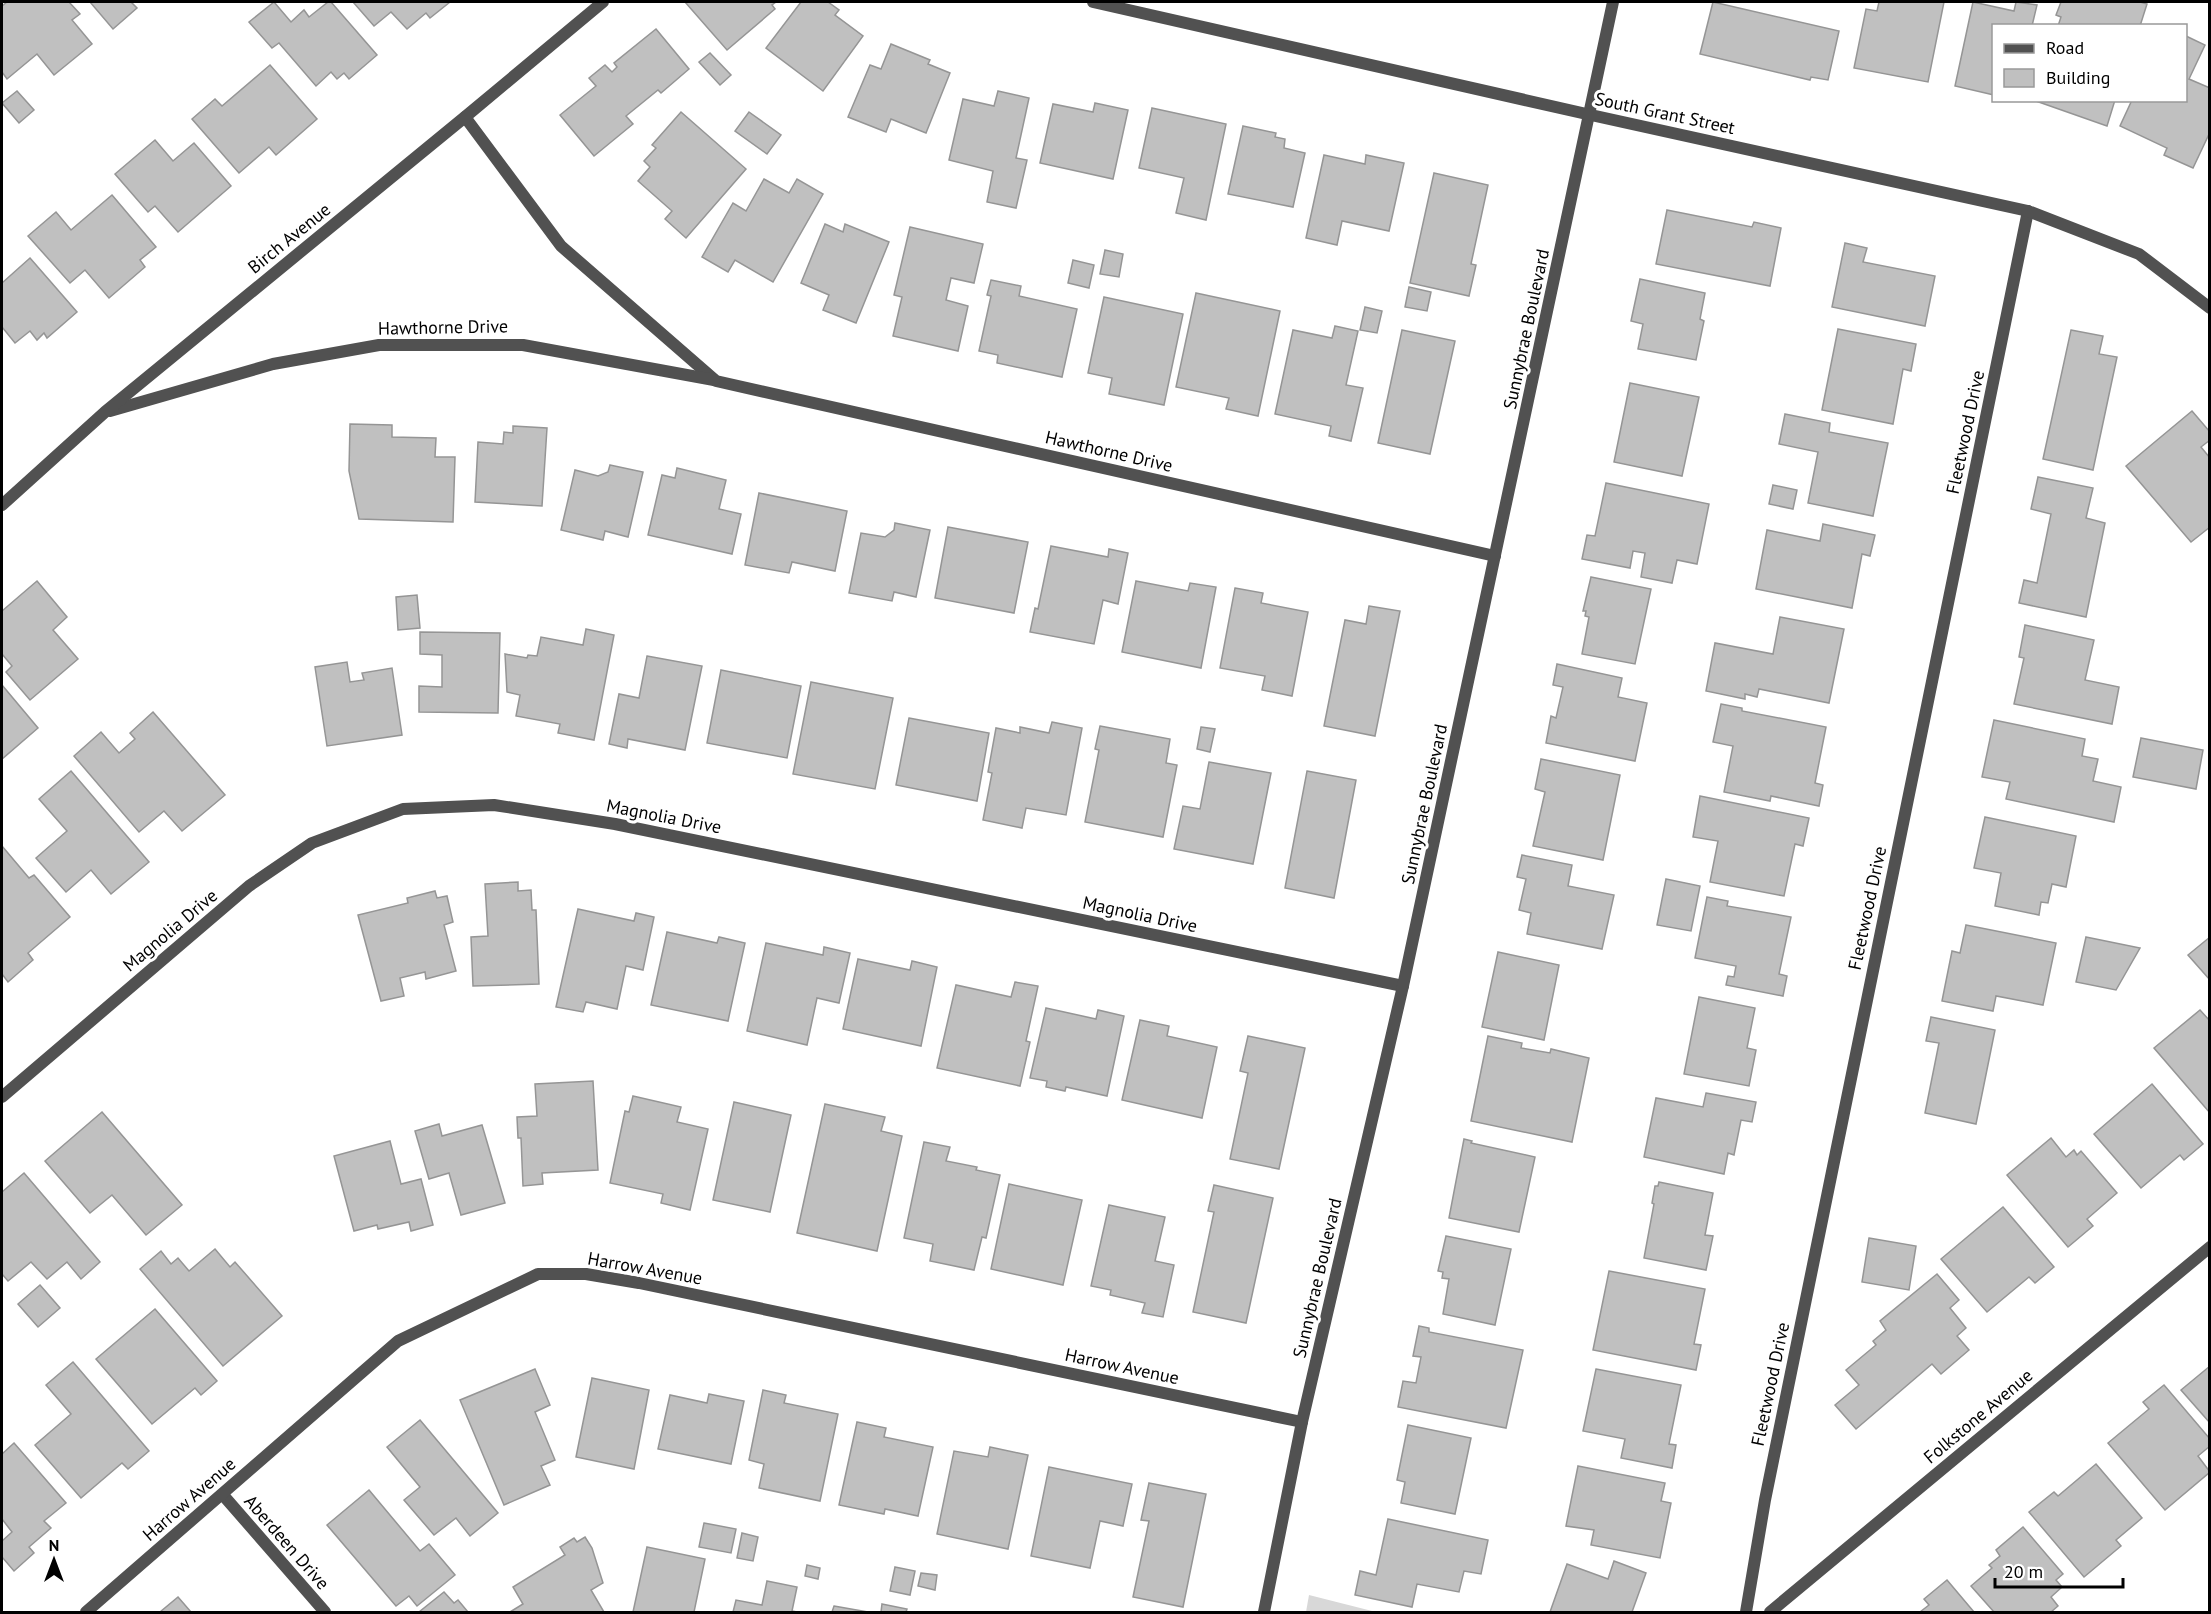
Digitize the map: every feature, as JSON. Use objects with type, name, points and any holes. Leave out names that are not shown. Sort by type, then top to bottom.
[{"type":"street","name":"Birch Avenue","points":[[2,505],[105,412],[603,2]]},
{"type":"street","name":"South Grant Street","points":[[1093,2],[2028,211],[2139,254],[2210,308]]},
{"type":"street","name":"Sunnybrae Boulevard","points":[[1264,1612],[1302,1422],[1403,986],[1591,115],[1613,2]]},
{"type":"street","name":"Hawthorne Drive","points":[[465,117],[561,246],[716,381]]},
{"type":"street","name":"Fleetwood Drive","points":[[1746,1612],[1765,1500],[2028,211]]},
{"type":"street","name":"Hawthorne Drive","points":[[105,412],[273,364],[379,345],[523,345],[716,381],[1495,556]]},
{"type":"street","name":"Magnolia Drive","points":[[2,1097],[249,886],[312,843],[403,809],[494,805],[615,824],[1403,986]]},
{"type":"street","name":"Folkstone Avenue","points":[[1770,1612],[2210,1247]]},
{"type":"street","name":"Harrow Avenue","points":[[86,1612],[398,1341],[538,1274],[586,1274],[639,1283],[1302,1422]]},
{"type":"street","name":"Aberdeen Drive","points":[[222,1495],[325,1612]]},
{"type":"shaded area","points":[[1309,1595],[1376,1612],[1306,1612]]},
{"type":"building","points":[[7,2],[69,2],[80,14],[72,20],[92,44],[54,75],[37,54],[7,79],[2,72],[2,6]]},
{"type":"building","points":[[90,2],[131,2],[137,8],[113,29]]},
{"type":"building","points":[[274,2],[291,22],[304,10],[309,17],[331,2],[377,55],[349,79],[344,73],[337,79],[331,72],[316,86],[279,43],[272,48],[249,22]]},
{"type":"building","points":[[353,2],[450,2],[430,18],[426,13],[407,29],[391,12],[374,26]]},
{"type":"building","points":[[685,2],[776,2],[772,5],[775,9],[727,50]]},
{"type":"building","points":[[801,2],[828,2],[839,10],[835,15],[863,36],[823,91],[766,48]]},
{"type":"building","points":[[1713,2],[1839,31],[1828,80],[1811,77],[1810,80],[1700,54]]},
{"type":"building","points":[[1879,2],[1944,2],[1928,82],[1854,68],[1866,9],[1877,11]]},
{"type":"building","points":[[1973,2],[2014,11],[2016,2],[2037,5],[2032,24],[1992,24],[1992,95],[1955,86]]},
{"type":"building","points":[[2061,2],[2140,2],[2147,4],[2141,24],[2059,24],[2061,17],[2056,15]]},
{"type":"building","points":[[656,29],[689,69],[661,93],[658,90],[626,116],[633,124],[594,156],[560,115],[596,86],[589,78],[605,65],[612,72],[617,67],[614,63]]},
{"type":"building","points":[[2187,36],[2205,45],[2189,79],[2210,88],[2210,132],[2193,168],[2164,155],[2167,148],[2120,126],[2131,102],[2187,102]]},
{"type":"building","points":[[891,44],[930,60],[928,64],[950,73],[926,133],[891,119],[886,132],[848,117],[870,65],[881,69]]},
{"type":"building","points":[[710,53],[731,75],[720,85],[699,62]]},
{"type":"building","points":[[270,65],[317,119],[276,155],[269,147],[239,173],[192,119],[215,99],[222,106]]},
{"type":"building","points":[[17,91],[34,110],[19,123],[2,103]]},
{"type":"building","points":[[998,91],[1029,98],[1016,158],[1027,160],[1016,208],[987,202],[993,171],[949,160],[963,99],[994,106]]},
{"type":"building","points":[[2039,102],[2114,102],[2107,126]]},
{"type":"building","points":[[1095,103],[1128,110],[1113,179],[1040,163],[1053,104],[1093,112]]},
{"type":"building","points":[[1152,108],[1226,124],[1206,220],[1176,213],[1184,178],[1139,168]]},
{"type":"building","points":[[681,112],[746,169],[686,238],[665,219],[672,211],[638,181],[650,167],[644,161],[656,148],[652,145]]},
{"type":"building","points":[[749,112],[781,135],[767,154],[735,131]]},
{"type":"building","points":[[1243,126],[1276,133],[1275,137],[1285,139],[1284,148],[1305,153],[1293,207],[1228,194]]},
{"type":"building","points":[[155,140],[173,161],[194,143],[231,186],[178,232],[155,206],[148,212],[115,174]]},
{"type":"building","points":[[1324,155],[1365,164],[1366,155],[1404,163],[1389,231],[1342,221],[1337,245],[1306,238]]},
{"type":"building","points":[[1434,173],[1488,185],[1471,264],[1476,265],[1469,296],[1410,283]]},
{"type":"building","points":[[764,179],[789,193],[797,179],[823,194],[773,282],[735,260],[728,272],[702,257],[733,203],[746,211]]},
{"type":"building","points":[[112,195],[156,247],[140,260],[145,267],[109,298],[85,270],[70,283],[28,236],[56,212],[71,230]]},
{"type":"building","points":[[1667,210],[1752,227],[1754,222],[1781,228],[1770,286],[1656,264]]},
{"type":"building","points":[[825,224],[843,232],[845,224],[889,242],[856,323],[823,310],[829,295],[801,283]]},
{"type":"building","points":[[910,227],[983,244],[974,283],[951,278],[946,300],[968,306],[958,351],[893,336],[902,297],[894,295]]},
{"type":"building","points":[[1845,243],[1867,248],[1863,262],[1935,276],[1925,326],[1832,307]]},
{"type":"building","points":[[1105,250],[1123,254],[1119,277],[1100,274]]},
{"type":"building","points":[[30,258],[77,312],[47,338],[44,333],[37,340],[30,331],[15,343],[2,327],[2,283]]},
{"type":"building","points":[[1073,260],[1094,265],[1089,288],[1068,283]]},
{"type":"building","points":[[1640,279],[1705,293],[1700,319],[1704,321],[1696,360],[1638,349],[1643,324],[1631,321]]},
{"type":"building","points":[[991,280],[1021,286],[1019,296],[1077,309],[1062,377],[997,363],[998,355],[979,351],[991,296],[987,295]]},
{"type":"building","points":[[1409,287],[1431,292],[1427,311],[1405,307]]},
{"type":"building","points":[[1196,293],[1280,311],[1258,416],[1226,409],[1229,398],[1176,387]]},
{"type":"building","points":[[1104,297],[1183,314],[1164,405],[1109,394],[1112,378],[1088,373]]},
{"type":"building","points":[[1365,307],[1382,311],[1377,333],[1360,330]]},
{"type":"building","points":[[1335,326],[1358,331],[1346,385],[1363,388],[1351,441],[1329,436],[1331,426],[1275,414],[1293,330],[1332,338]]},
{"type":"building","points":[[1838,329],[1916,344],[1911,371],[1903,369],[1893,424],[1822,410]]},
{"type":"building","points":[[1402,330],[1455,341],[1430,454],[1378,443]]},
{"type":"building","points":[[2071,330],[2103,336],[2099,354],[2117,357],[2093,470],[2043,459]]},
{"type":"building","points":[[1630,383],[1699,397],[1682,476],[1614,462]]},
{"type":"building","points":[[2192,411],[2210,432],[2210,440],[2201,447],[2210,458],[2210,527],[2191,542],[2126,466]]},
{"type":"building","points":[[1785,414],[1830,423],[1829,432],[1888,443],[1873,516],[1808,503],[1818,452],[1779,444]]},
{"type":"building","points":[[350,424],[392,425],[392,437],[436,438],[435,457],[455,457],[453,522],[359,519],[349,471]]},
{"type":"building","points":[[513,426],[547,428],[542,506],[475,502],[478,442],[503,444],[504,432],[513,433]]},
{"type":"building","points":[[610,465],[643,472],[628,537],[605,531],[603,540],[561,530],[575,470],[598,476],[608,472]]},
{"type":"building","points":[[677,468],[726,480],[719,509],[741,514],[732,554],[648,535],[662,475],[675,478]]},
{"type":"building","points":[[2038,477],[2093,488],[2086,518],[2105,523],[2086,617],[2019,603],[2024,580],[2037,583],[2051,514],[2031,509]]},
{"type":"building","points":[[1606,483],[1709,504],[1697,564],[1677,560],[1672,583],[1641,577],[1645,553],[1633,551],[1630,568],[1582,559],[1587,535],[1595,536]]},
{"type":"building","points":[[1773,485],[1797,490],[1793,509],[1769,504]]},
{"type":"building","points":[[759,493],[847,511],[835,571],[792,562],[789,573],[745,565]]},
{"type":"building","points":[[895,523],[930,530],[916,597],[894,592],[892,601],[849,593],[861,533],[885,537],[894,530]]},
{"type":"building","points":[[1823,524],[1875,535],[1870,556],[1862,554],[1852,608],[1756,589],[1767,530],[1820,541]]},
{"type":"building","points":[[948,527],[1028,542],[1014,613],[935,598]]},
{"type":"building","points":[[1051,546],[1108,557],[1109,549],[1128,553],[1118,604],[1103,600],[1094,644],[1030,632],[1035,608],[1038,609]]},
{"type":"building","points":[[1591,577],[1651,589],[1635,664],[1582,654],[1589,617],[1585,616],[1586,611],[1583,611]]},
{"type":"building","points":[[37,581],[67,617],[53,630],[78,659],[30,700],[6,672],[12,666],[2,654],[2,611]]},
{"type":"building","points":[[1136,581],[1188,591],[1190,583],[1216,587],[1201,668],[1122,652]]},
{"type":"building","points":[[1235,588],[1263,593],[1261,603],[1308,612],[1292,696],[1262,690],[1265,676],[1220,668]]},
{"type":"building","points":[[417,595],[420,628],[398,630],[396,597]]},
{"type":"building","points":[[1369,606],[1400,611],[1375,736],[1324,726],[1345,620],[1366,624]]},
{"type":"building","points":[[1780,617],[1844,629],[1829,703],[1759,689],[1757,697],[1745,694],[1745,699],[1706,691],[1715,643],[1773,654]]},
{"type":"building","points":[[2025,625],[2094,640],[2085,680],[2119,687],[2112,724],[2014,704],[2024,658],[2019,657]]},
{"type":"building","points":[[586,629],[614,635],[594,740],[558,733],[560,724],[516,716],[520,695],[507,692],[505,654],[527,658],[528,655],[537,656],[541,637],[583,645]]},
{"type":"building","points":[[420,632],[500,633],[498,713],[419,712],[419,686],[442,687],[442,655],[420,654]]},
{"type":"building","points":[[647,656],[702,666],[685,750],[628,739],[627,748],[609,744],[619,694],[639,698]]},
{"type":"building","points":[[347,662],[350,682],[364,680],[362,673],[392,668],[402,735],[327,746],[315,667]]},
{"type":"building","points":[[1557,664],[1622,678],[1618,697],[1647,703],[1635,761],[1546,743],[1551,716],[1556,718],[1563,687],[1553,685]]},
{"type":"building","points":[[721,670],[801,686],[787,758],[707,743]]},
{"type":"building","points":[[811,682],[893,698],[875,789],[793,774]]},
{"type":"building","points":[[2,685],[38,728],[2,759]]},
{"type":"building","points":[[1721,704],[1742,708],[1742,711],[1826,727],[1815,783],[1823,785],[1819,806],[1771,796],[1770,801],[1724,792],[1733,746],[1713,742]]},
{"type":"building","points":[[153,712],[225,795],[182,831],[164,811],[139,832],[74,756],[101,732],[119,753],[135,739],[130,733]]},
{"type":"building","points":[[909,718],[989,733],[977,801],[896,785]]},
{"type":"building","points":[[1994,720],[2085,739],[2082,756],[2098,759],[2093,781],[2121,787],[2114,822],[2006,799],[2010,782],[1982,777]]},
{"type":"building","points":[[1052,722],[1082,728],[1066,815],[1026,808],[1022,828],[983,820],[992,773],[988,772],[996,728],[1020,733],[1020,727],[1049,733]]},
{"type":"building","points":[[1100,726],[1170,739],[1166,763],[1177,765],[1163,837],[1085,822],[1099,750],[1095,749]]},
{"type":"building","points":[[1201,727],[1215,729],[1210,752],[1197,749]]},
{"type":"building","points":[[2141,738],[2203,750],[2196,789],[2133,777]]},
{"type":"building","points":[[1541,759],[1620,775],[1603,860],[1533,846],[1545,792],[1535,789]]},
{"type":"building","points":[[1209,762],[1271,773],[1253,864],[1174,849],[1183,806],[1200,809]]},
{"type":"building","points":[[71,771],[149,862],[111,894],[91,870],[66,892],[36,858],[67,831],[39,799]]},
{"type":"building","points":[[1307,771],[1356,780],[1334,898],[1285,888]]},
{"type":"building","points":[[1700,796],[1809,818],[1803,846],[1795,844],[1784,896],[1710,882],[1718,841],[1693,837]]},
{"type":"building","points":[[1985,817],[2076,836],[2066,887],[2052,884],[2048,903],[2041,902],[2039,915],[1995,906],[2001,873],[1974,868]]},
{"type":"building","points":[[2,846],[29,878],[34,875],[70,917],[28,953],[33,960],[8,982],[2,974]]},
{"type":"building","points":[[1522,855],[1572,865],[1568,886],[1614,895],[1602,949],[1527,934],[1531,913],[1519,910],[1526,879],[1517,877]]},
{"type":"building","points":[[1666,879],[1700,886],[1691,931],[1657,925]]},
{"type":"building","points":[[518,882],[518,891],[531,890],[532,910],[536,910],[539,984],[473,986],[471,937],[488,936],[485,884]]},
{"type":"building","points":[[435,891],[437,898],[447,896],[453,922],[444,925],[456,971],[426,979],[425,972],[400,978],[404,996],[381,1001],[358,915],[408,903],[407,898]]},
{"type":"building","points":[[1707,897],[1728,901],[1727,906],[1791,917],[1779,974],[1787,976],[1783,996],[1726,985],[1728,976],[1734,977],[1736,966],[1695,958]]},
{"type":"building","points":[[578,909],[634,921],[636,913],[654,917],[643,970],[626,966],[617,1009],[586,1002],[583,1012],[556,1007]]},
{"type":"building","points":[[1966,925],[2056,943],[2043,1005],[1996,996],[1993,1011],[1942,1001],[1952,951],[1960,953]]},
{"type":"building","points":[[667,932],[717,943],[719,937],[745,943],[728,1021],[651,1005]]},
{"type":"building","points":[[2086,937],[2140,948],[2116,990],[2076,982]]},
{"type":"building","points":[[2210,937],[2210,980],[2188,955]]},
{"type":"building","points":[[766,943],[823,955],[824,947],[850,953],[839,1003],[817,998],[807,1045],[747,1031]]},
{"type":"building","points":[[1498,952],[1559,965],[1544,1040],[1482,1027]]},
{"type":"building","points":[[858,959],[910,970],[912,961],[937,967],[921,1046],[843,1029]]},
{"type":"building","points":[[1015,982],[1038,986],[1026,1041],[1030,1042],[1020,1086],[937,1068],[956,985],[1011,997]]},
{"type":"building","points":[[1699,997],[1755,1008],[1747,1048],[1756,1050],[1749,1086],[1684,1074]]},
{"type":"building","points":[[1046,1008],[1096,1019],[1098,1010],[1124,1016],[1107,1096],[1066,1087],[1065,1091],[1046,1087],[1047,1081],[1030,1078]]},
{"type":"building","points":[[2200,1010],[2210,1021],[2210,1113],[2154,1048]]},
{"type":"building","points":[[1931,1017],[1995,1030],[1976,1124],[1925,1113],[1939,1043],[1926,1041]]},
{"type":"building","points":[[1140,1020],[1169,1026],[1167,1036],[1217,1047],[1202,1118],[1122,1100]]},
{"type":"building","points":[[1248,1036],[1305,1048],[1279,1169],[1230,1159],[1248,1073],[1240,1071]]},
{"type":"building","points":[[1488,1036],[1522,1043],[1521,1048],[1550,1053],[1551,1049],[1589,1058],[1572,1142],[1471,1121]]},
{"type":"building","points":[[593,1081],[598,1170],[542,1173],[543,1184],[523,1186],[521,1138],[518,1138],[517,1117],[537,1116],[535,1084]]},
{"type":"building","points":[[2152,1084],[2203,1144],[2184,1160],[2180,1155],[2141,1188],[2094,1134]]},
{"type":"building","points":[[1706,1093],[1756,1102],[1752,1122],[1741,1120],[1734,1155],[1728,1153],[1724,1174],[1644,1157],[1656,1098],[1703,1107]]},
{"type":"building","points":[[633,1096],[681,1107],[677,1122],[708,1129],[690,1210],[661,1203],[663,1194],[610,1183],[625,1111],[629,1112]]},
{"type":"building","points":[[734,1102],[791,1115],[770,1212],[713,1200]]},
{"type":"building","points":[[825,1104],[885,1117],[881,1131],[902,1136],[877,1251],[797,1233]]},
{"type":"building","points":[[102,1112],[182,1205],[146,1235],[112,1195],[90,1213],[45,1161]]},
{"type":"building","points":[[439,1124],[442,1136],[482,1125],[505,1203],[461,1215],[449,1173],[429,1179],[415,1131]]},
{"type":"building","points":[[2051,1138],[2066,1157],[2074,1150],[2077,1155],[2081,1151],[2117,1193],[2087,1219],[2093,1226],[2068,1247],[2007,1175]]},
{"type":"building","points":[[1464,1139],[1472,1141],[1471,1143],[1535,1157],[1519,1232],[1449,1218]]},
{"type":"building","points":[[390,1141],[401,1184],[421,1179],[433,1225],[411,1231],[409,1222],[378,1229],[377,1225],[354,1231],[334,1156]]},
{"type":"building","points":[[924,1142],[950,1147],[946,1161],[977,1167],[976,1170],[1000,1175],[986,1238],[982,1237],[974,1270],[930,1261],[933,1244],[904,1238]]},
{"type":"building","points":[[24,1173],[100,1262],[81,1279],[67,1262],[47,1279],[31,1262],[8,1281],[2,1274],[2,1192]]},
{"type":"building","points":[[1659,1182],[1713,1193],[1705,1235],[1713,1236],[1706,1270],[1644,1258],[1655,1186],[1658,1186]]},
{"type":"building","points":[[1009,1184],[1082,1200],[1063,1285],[991,1269]]},
{"type":"building","points":[[1214,1185],[1273,1198],[1246,1323],[1193,1312],[1214,1212],[1208,1211]]},
{"type":"building","points":[[1109,1205],[1165,1217],[1155,1261],[1174,1265],[1163,1317],[1142,1313],[1145,1303],[1110,1295],[1111,1290],[1091,1286]]},
{"type":"building","points":[[2003,1207],[2054,1267],[2035,1283],[2029,1277],[1987,1312],[1941,1259]]},
{"type":"building","points":[[1446,1236],[1511,1249],[1495,1325],[1443,1314],[1449,1279],[1442,1278],[1443,1272],[1438,1271]]},
{"type":"building","points":[[1869,1238],[1916,1246],[1909,1290],[1862,1282]]},
{"type":"building","points":[[215,1249],[230,1267],[235,1262],[282,1316],[223,1366],[140,1269],[161,1251],[171,1264],[178,1258],[189,1271]]},
{"type":"building","points":[[1609,1271],[1705,1289],[1694,1344],[1701,1345],[1696,1370],[1593,1350]]},
{"type":"building","points":[[1937,1274],[1959,1300],[1950,1308],[1966,1328],[1957,1336],[1969,1350],[1941,1374],[1932,1364],[1856,1429],[1835,1405],[1859,1385],[1846,1370],[1876,1345],[1873,1341],[1886,1330],[1880,1321]]},
{"type":"building","points":[[40,1285],[60,1308],[38,1327],[18,1304]]},
{"type":"building","points":[[155,1309],[217,1381],[201,1395],[195,1388],[152,1424],[96,1359]]},
{"type":"building","points":[[1419,1326],[1429,1328],[1429,1332],[1523,1350],[1506,1428],[1398,1407],[1403,1381],[1416,1383],[1421,1357],[1413,1356]]},
{"type":"building","points":[[73,1362],[149,1451],[128,1469],[122,1463],[81,1498],[35,1445],[71,1414],[46,1385]]},
{"type":"building","points":[[2210,1366],[2210,1423],[2181,1390]]},
{"type":"building","points":[[535,1369],[550,1405],[535,1412],[555,1460],[541,1466],[550,1485],[504,1505],[460,1400]]},
{"type":"building","points":[[1596,1369],[1681,1385],[1669,1444],[1676,1445],[1672,1468],[1621,1458],[1625,1439],[1583,1431]]},
{"type":"building","points":[[592,1378],[649,1390],[634,1469],[576,1457]]},
{"type":"building","points":[[2164,1385],[2210,1439],[2210,1446],[2198,1456],[2210,1472],[2165,1510],[2108,1443],[2149,1409],[2143,1402]]},
{"type":"building","points":[[763,1390],[786,1395],[784,1403],[838,1414],[820,1501],[759,1488],[764,1464],[749,1460]]},
{"type":"building","points":[[709,1394],[744,1401],[731,1464],[658,1449],[670,1395],[707,1403]]},
{"type":"building","points":[[420,1420],[498,1513],[470,1536],[456,1518],[434,1535],[404,1500],[420,1487],[387,1447]]},
{"type":"building","points":[[857,1422],[886,1428],[884,1437],[933,1447],[918,1516],[885,1509],[884,1514],[839,1505]]},
{"type":"building","points":[[1408,1425],[1471,1438],[1455,1514],[1401,1503],[1405,1482],[1397,1480]]},
{"type":"building","points":[[14,1443],[66,1503],[44,1521],[51,1528],[29,1547],[34,1553],[14,1571],[2,1557],[2,1541],[12,1532],[2,1519],[2,1454]]},
{"type":"building","points":[[990,1447],[1028,1455],[1008,1549],[937,1534],[954,1451],[988,1457]]},
{"type":"building","points":[[2096,1464],[2142,1518],[2116,1540],[2121,1546],[2084,1577],[2029,1512],[2054,1492],[2058,1496]]},
{"type":"building","points":[[1578,1466],[1665,1483],[1661,1501],[1671,1503],[1660,1558],[1591,1545],[1594,1530],[1566,1526]]},
{"type":"building","points":[[1049,1467],[1132,1484],[1123,1526],[1100,1521],[1090,1568],[1031,1556]]},
{"type":"building","points":[[1149,1483],[1206,1494],[1183,1607],[1133,1597],[1149,1521],[1141,1520]]},
{"type":"building","points":[[369,1490],[420,1551],[429,1544],[455,1575],[417,1606],[409,1596],[396,1606],[327,1525]]},
{"type":"building","points":[[1388,1519],[1488,1540],[1481,1574],[1464,1571],[1459,1592],[1417,1584],[1412,1607],[1355,1595],[1360,1571],[1376,1575]]},
{"type":"building","points":[[704,1523],[736,1529],[731,1553],[699,1547]]},
{"type":"building","points":[[2023,1527],[2063,1574],[2056,1580],[2062,1587],[2051,1597],[2058,1606],[2051,1612],[1994,1612],[1971,1586],[1992,1568],[1989,1565],[2000,1556],[1996,1550]]},
{"type":"building","points":[[742,1533],[758,1537],[753,1561],[737,1558]]},
{"type":"building","points":[[585,1537],[592,1548],[603,1583],[591,1590],[604,1612],[510,1612],[523,1604],[513,1587],[565,1555],[560,1547],[574,1538],[577,1542]]},
{"type":"building","points":[[647,1547],[705,1559],[694,1612],[633,1612]]},
{"type":"building","points":[[1614,1561],[1646,1573],[1632,1612],[1550,1612],[1567,1564],[1608,1579]]},
{"type":"building","points":[[807,1565],[820,1568],[818,1579],[805,1576]]},
{"type":"building","points":[[895,1567],[915,1571],[910,1595],[890,1591]]},
{"type":"building","points":[[921,1573],[937,1575],[935,1590],[918,1586]]},
{"type":"building","points":[[1947,1580],[1974,1612],[1920,1612],[1929,1605],[1924,1599]]},
{"type":"building","points":[[767,1581],[797,1587],[792,1611],[797,1612],[733,1612],[736,1600],[762,1605]]},
{"type":"building","points":[[444,1592],[454,1603],[458,1600],[468,1612],[419,1612]]},
{"type":"building","points":[[178,1597],[191,1612],[160,1612]]},
{"type":"building","points":[[882,1604],[907,1609],[906,1612],[881,1612]]},
{"type":"building","points":[[834,1606],[868,1612],[832,1612]]}]
